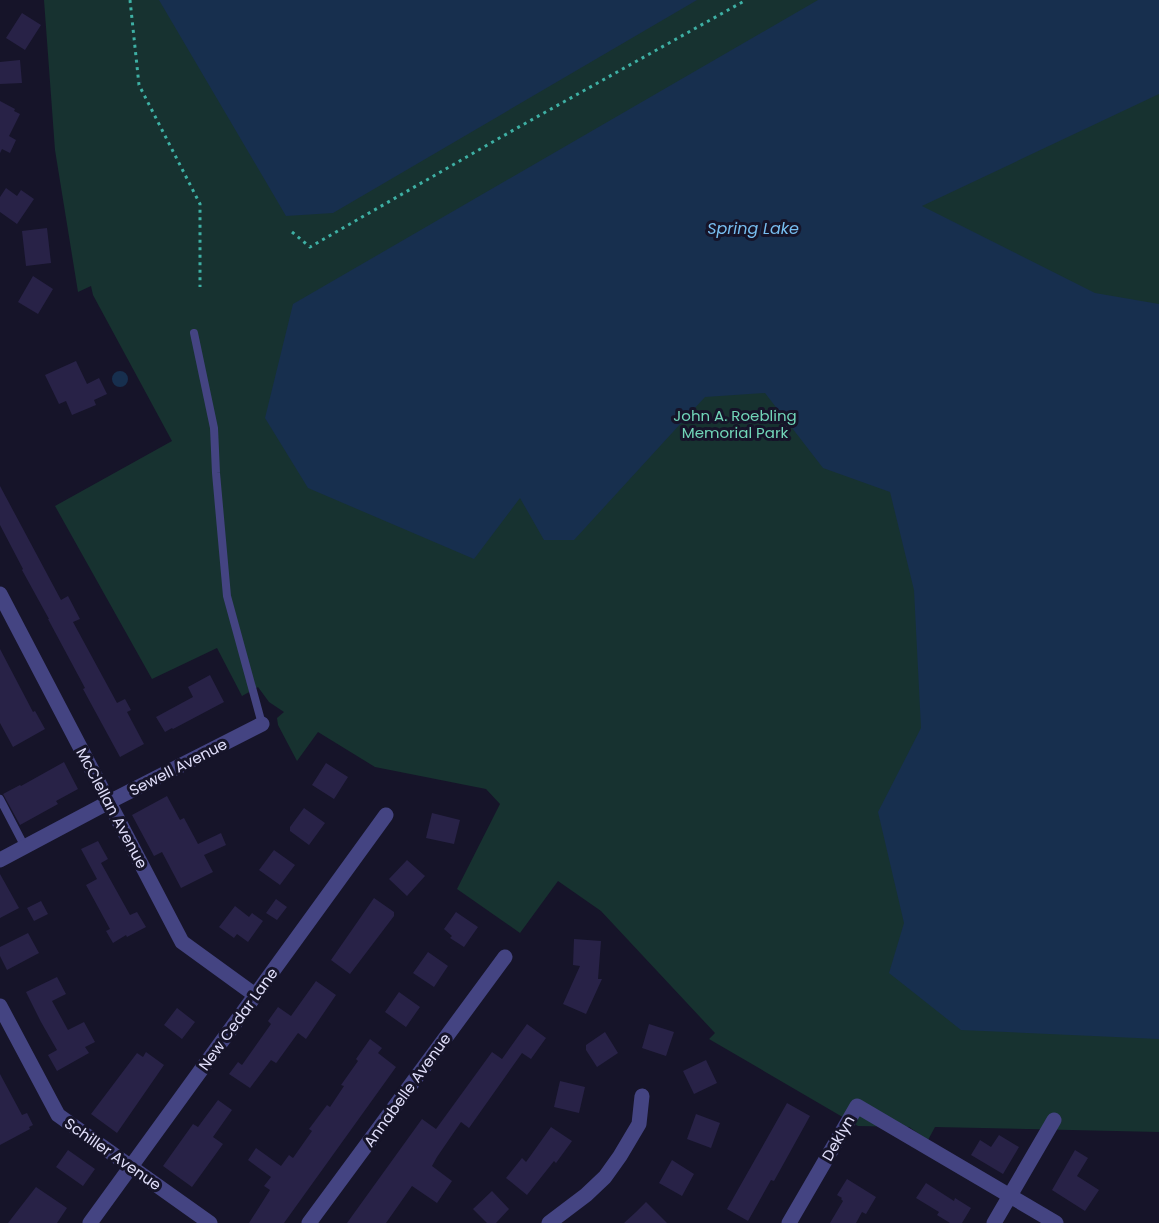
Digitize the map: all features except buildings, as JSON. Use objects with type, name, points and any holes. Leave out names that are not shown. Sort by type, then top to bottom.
[{"type":"street","name":"McClellan Avenue","points":[[0,594],[182,942],[255,995]]},
{"type":"street","name":"Sewell Avenue","points":[[0,860],[262,724]]},
{"type":"street","name":"New Cedar Lane","points":[[90,1223],[386,814]]},
{"type":"street","name":"Annabelle Avenue","points":[[309,1223],[505,957]]},
{"type":"street","name":"Schiller Avenue","points":[[0,1006],[58,1115],[210,1223]]},
{"type":"street","points":[[549,1223],[586,1195],[605,1177],[639,1124],[642,1096]]},
{"type":"street","name":"Deklyn","points":[[790,1221],[857,1106],[1010,1196]]},
{"type":"street","points":[[994,1223],[1054,1120]]},
{"type":"street","points":[[1010,1196],[1056,1223]]},
{"type":"lane","points":[[194,333],[214,428],[227,596],[262,724]]},
{"type":"lane","points":[[0,799],[25,847]]},
{"type":"path","points":[[130,0],[139,85],[200,204],[200,287]]},
{"type":"path","points":[[292,232],[310,247],[746,0]]},
{"type":"green space","name":"John A. Roebling Memorial Park","points":[[44,0],[1159,0],[1159,1132],[935,1127],[928,1140],[909,1127],[858,1126],[709,1039],[715,1033],[601,911],[558,881],[520,933],[457,889],[500,804],[486,789],[375,767],[318,732],[297,761],[278,725],[277,718],[284,712],[269,702],[258,687],[242,696],[217,648],[152,679],[55,506],[172,441],[93,295],[91,286],[78,292],[55,150]]},
{"type":"water","points":[[159,0],[697,0],[333,213],[286,216]]},
{"type":"water","name":"Spring Lake","points":[[818,0],[1159,0],[1159,94],[922,206],[1095,293],[1159,304],[1159,1039],[961,1030],[889,973],[904,923],[878,812],[921,728],[914,590],[890,492],[823,468],[765,393],[705,397],[574,540],[544,540],[520,498],[474,559],[308,488],[265,418],[293,304]]},
{"type":"water","points":[[117,371],[123,371],[128,379],[126,385],[117,387],[112,382],[112,376]]}]
